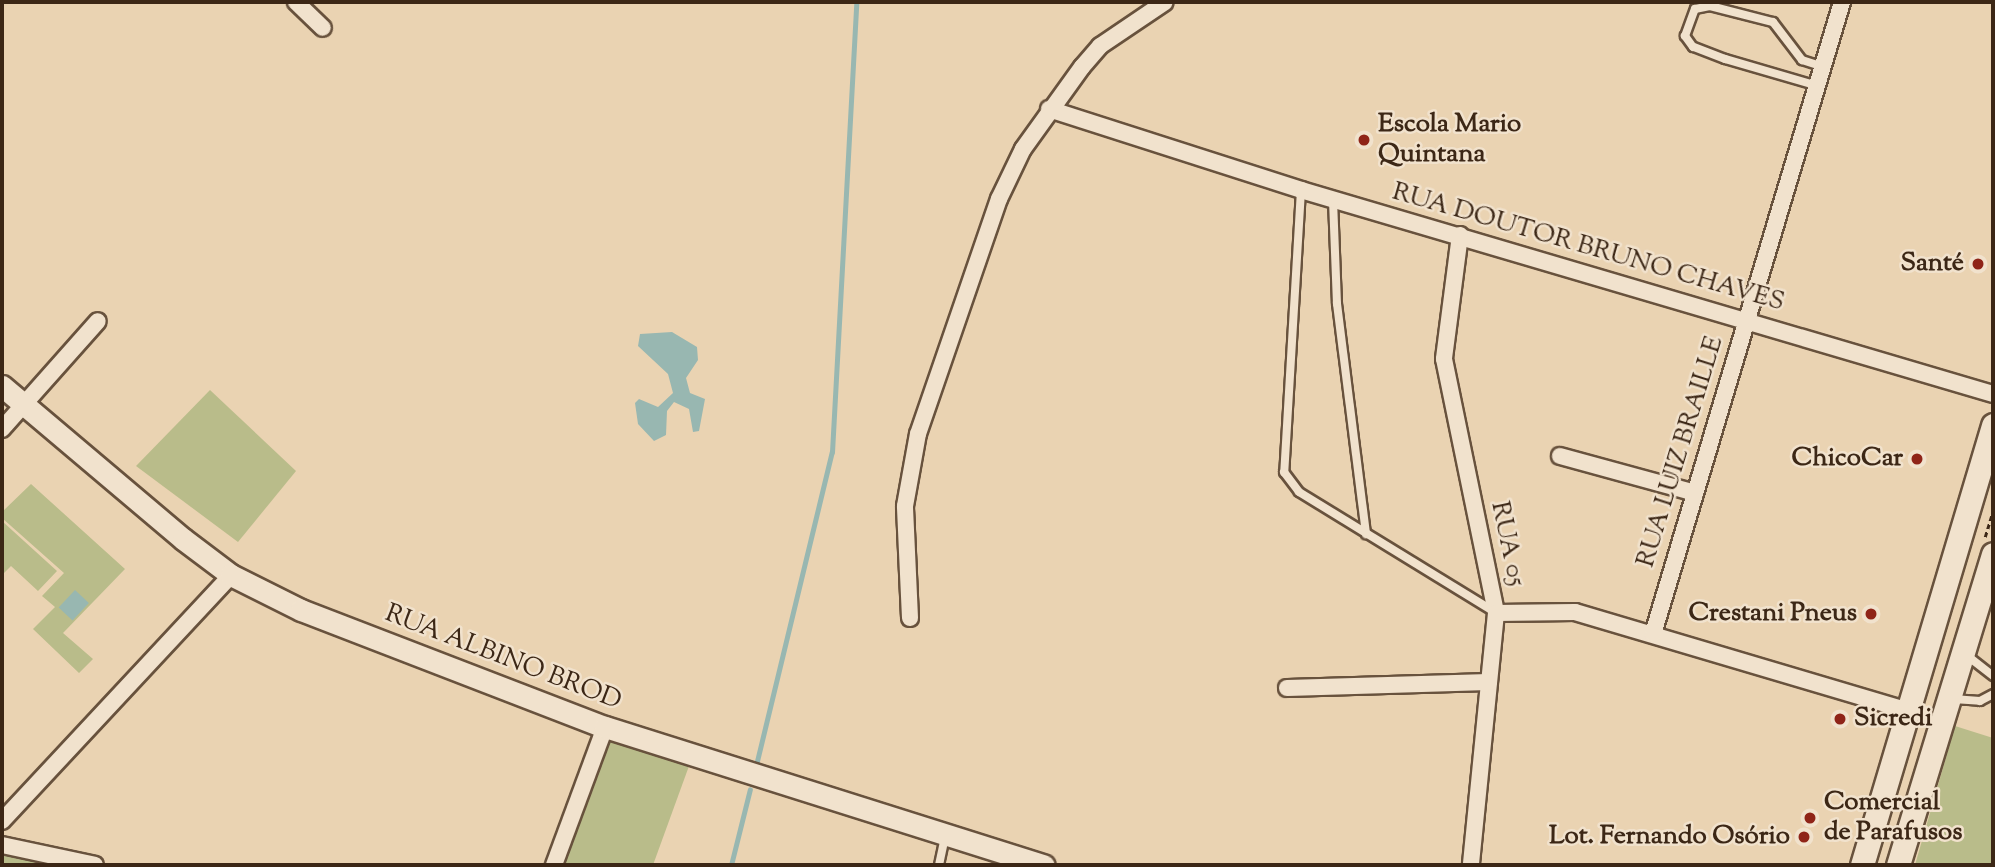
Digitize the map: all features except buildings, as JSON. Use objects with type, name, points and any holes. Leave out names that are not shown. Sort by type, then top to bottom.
[{"type":"main road","points":[[1862,865],[1993,425]]},
{"type":"main road","points":[[1898,865],[1993,554]]},
{"type":"street","points":[[296,2],[323,28]]},
{"type":"street","points":[[910,618],[905,506],[918,434],[999,200],[1049,109],[1100,46],[1165,2]]},
{"type":"street","name":"RUA LUIZ BRAILLE","points":[[1653,634],[1842,2]]},
{"type":"street","name":"RUA DOUTOR BRUNO CHAVES","points":[[1049,109],[1333,200],[1460,235],[1993,394]]},
{"type":"street","name":"RUA 05","points":[[1460,235],[1444,359],[1496,613],[1471,865]]},
{"type":"street","points":[[2,429],[98,321]]},
{"type":"street","name":"RUA ALBINO BROD","points":[[2,386],[24,407],[231,575],[331,623],[605,727],[1044,865]]},
{"type":"street","points":[[1560,456],[1695,493]]},
{"type":"street","points":[[2,821],[231,575]]},
{"type":"street","points":[[1496,613],[1575,612],[1909,711]]},
{"type":"street","points":[[1287,688],[1489,682]]},
{"type":"street","points":[[554,865],[605,727]]},
{"type":"street","points":[[2,845],[95,865]]},
{"type":"lane","points":[[1818,86],[1725,60],[1693,47],[1685,36],[1695,9],[1710,6],[1773,22],[1802,60],[1823,67]]},
{"type":"lane","points":[[1301,190],[1284,472],[1298,492],[1496,613]]},
{"type":"lane","points":[[1333,200],[1337,304],[1366,534]]},
{"type":"lane","points":[[1964,653],[1993,676]]},
{"type":"lane","points":[[1950,698],[1980,701],[1993,694]]},
{"type":"lane","points":[[939,865],[945,836]]},
{"type":"green space","points":[[210,390],[296,471],[238,542],[136,466]]},
{"type":"green space","points":[[31,484],[125,569],[63,633],[93,659],[79,673],[33,629],[55,607],[42,596],[64,573],[2,518],[2,512]]},
{"type":"green space","points":[[2,521],[57,571],[38,591],[11,566],[2,575]]},
{"type":"green space","points":[[1955,726],[1993,738],[1993,865],[1915,865]]},
{"type":"green space","points":[[605,727],[693,755],[653,865],[554,865]]},
{"type":"green space","points":[[2,845],[95,865],[2,865]]},
{"type":"water","points":[[672,332],[697,347],[698,360],[686,378],[690,393],[705,399],[699,431],[693,432],[689,409],[674,402],[667,411],[666,435],[654,441],[638,424],[635,403],[639,399],[658,407],[673,393],[668,374],[638,346],[640,334]]},
{"type":"water","points":[[75,590],[89,603],[73,621],[59,608]]},
{"type":"waterway","points":[[757,761],[832,452],[856,2]]},
{"type":"waterway","points":[[731,865],[750,789]]},
{"type":"place","name":"Escola Mario Quintana","points":[[1364,140]]},
{"type":"place","name":"Santé","points":[[1978,264]]},
{"type":"place","name":"ChicoCar","points":[[1917,459]]},
{"type":"place","name":"Crestani Pneus","points":[[1871,614]]},
{"type":"place","name":"Sicredi","points":[[1840,719]]},
{"type":"place","name":"Comercial de Parafusos","points":[[1810,818]]},
{"type":"place","name":"Lot. Fernando Osório","points":[[1804,837]]}]
